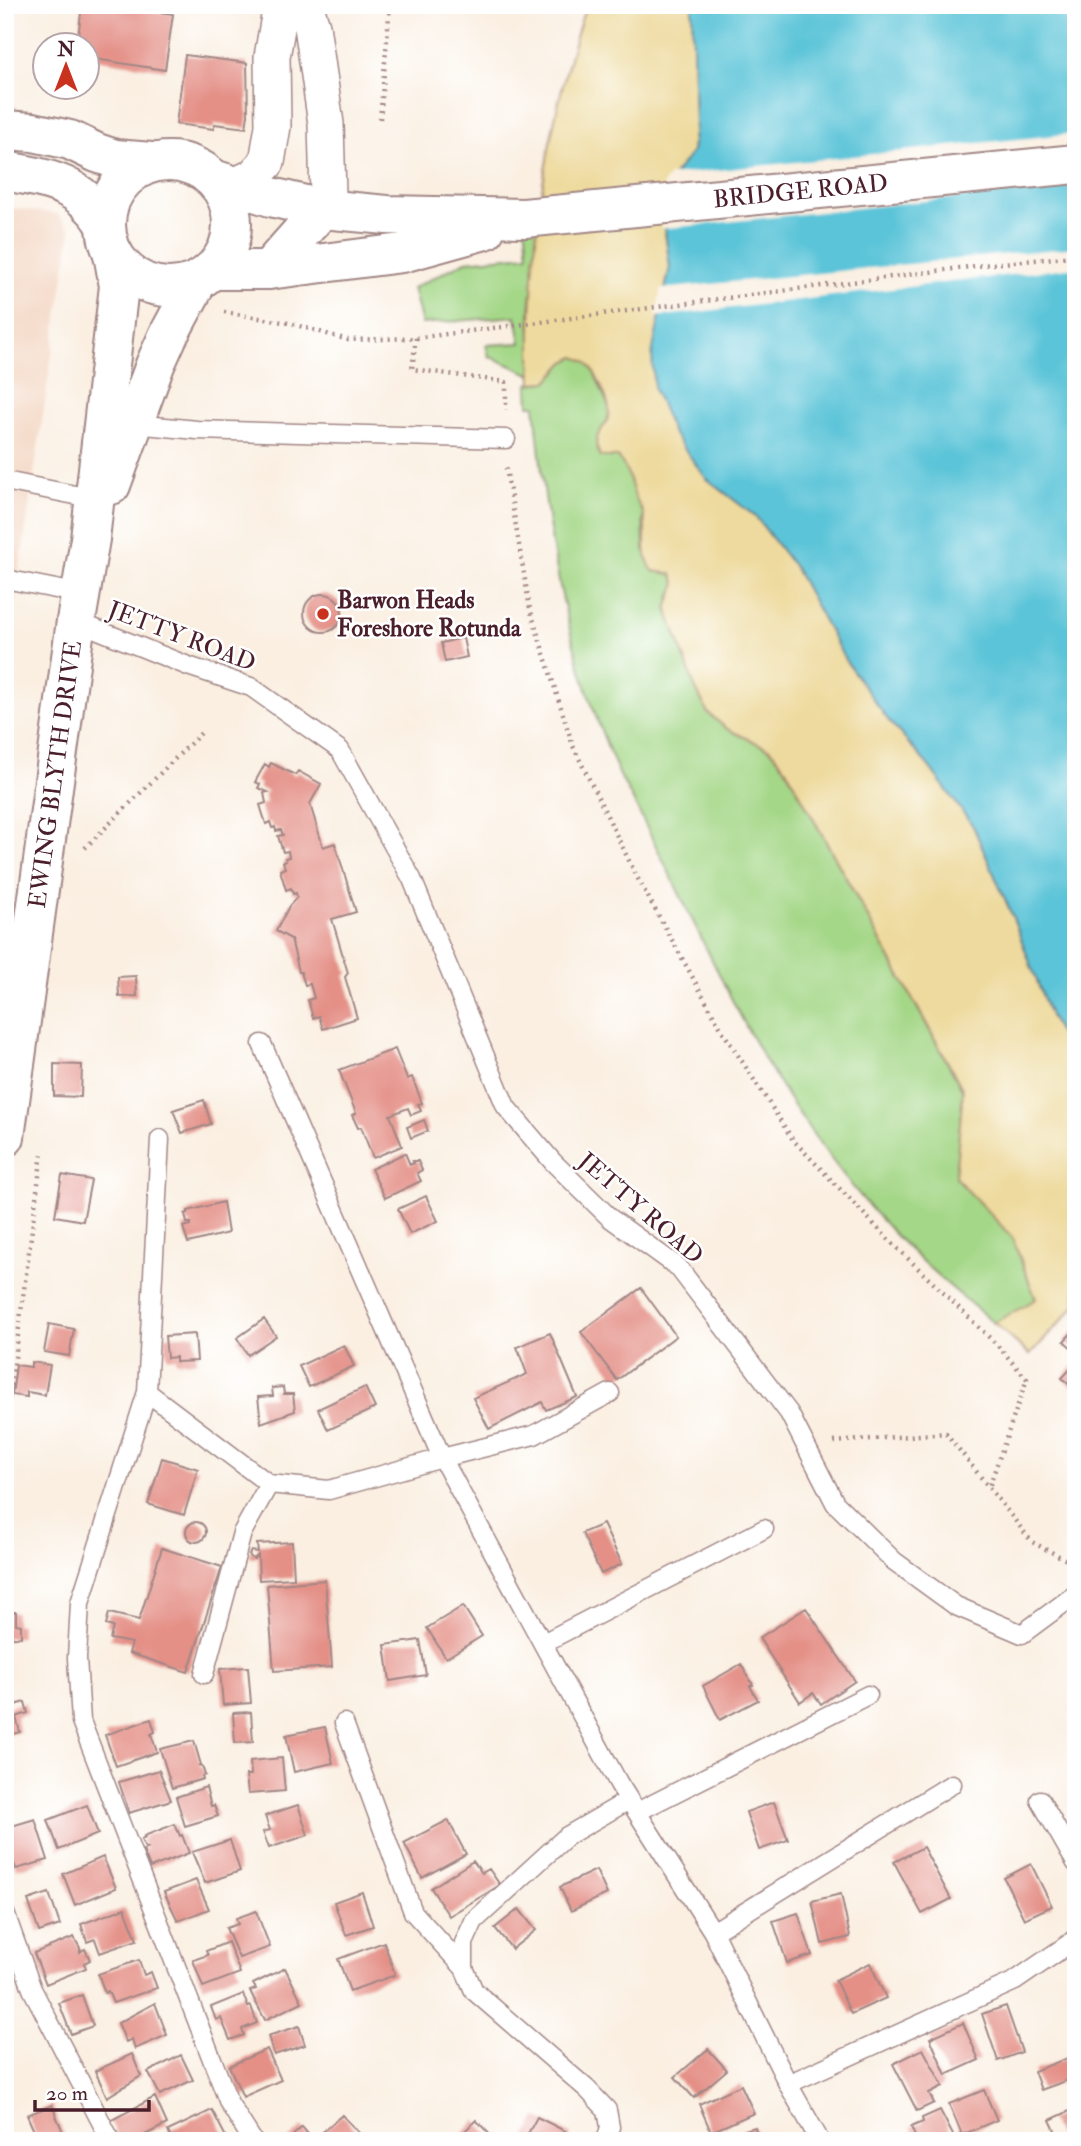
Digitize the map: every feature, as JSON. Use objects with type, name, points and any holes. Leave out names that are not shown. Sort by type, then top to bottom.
[{"type":"main road","points":[[5,131],[33,132],[70,140],[116,159],[152,163],[175,161],[197,166],[226,182],[232,216],[232,236],[225,255],[198,285],[160,286],[142,281],[125,270],[96,209],[82,195],[38,176],[5,171]]},
{"type":"main road","points":[[109,239],[109,203],[118,185],[133,171],[152,163]]},
{"type":"main road","name":"BRIDGE ROAD","points":[[226,182],[271,197],[322,209],[387,215],[524,218],[1076,164]]},
{"type":"main road","points":[[268,270],[322,209]]},
{"type":"main road","name":"BRIDGE ROAD","points":[[198,285],[268,270],[402,253],[524,218]]},
{"type":"main road","name":"EWING BLYTH DRIVE","points":[[90,539],[119,422],[120,286],[109,239]]},
{"type":"main road","name":"EWING BLYTH DRIVE","points":[[5,1137],[95,499],[119,422],[155,365],[198,285]]},
{"type":"street","points":[[226,182],[253,177],[267,163],[273,126],[272,57],[281,5]]},
{"type":"street","points":[[305,5],[312,26],[326,124],[328,195],[322,209]]},
{"type":"lane","points":[[119,422],[197,430],[506,439]]},
{"type":"lane","points":[[5,481],[95,499]]},
{"type":"lane","name":"JETTY ROAD","points":[[5,579],[79,607],[188,666],[251,687],[340,750],[412,879],[506,1107],[553,1162],[610,1218],[678,1266],[789,1413],[835,1503],[894,1561],[956,1606],[1022,1634],[1076,1594]]},
{"type":"lane","points":[[262,1044],[442,1458],[633,1806],[713,1932],[788,2084],[820,2141]]},
{"type":"lane","points":[[160,1139],[146,1392],[80,1603],[77,1658],[81,1721],[229,2103],[253,2141]]},
{"type":"lane","points":[[146,1392],[269,1485],[329,1490],[534,1435],[610,1393]]},
{"type":"lane","points":[[204,1674],[242,1533],[269,1485]]},
{"type":"lane","points":[[543,1643],[764,1529]]},
{"type":"lane","points":[[464,1969],[464,1943],[474,1922],[567,1836],[868,1695]]},
{"type":"lane","points":[[344,1723],[413,1912],[464,1969],[474,1991],[607,2109],[610,2127],[606,2141]]},
{"type":"lane","points":[[713,1932],[952,1784]]},
{"type":"lane","points":[[1040,1800],[1070,1843],[1076,1863]]},
{"type":"lane","points":[[5,1913],[32,1989],[111,2141]]},
{"type":"lane","points":[[788,2084],[1015,1981],[1076,1939]]},
{"type":"path","points":[[380,119],[390,5]]},
{"type":"path","points":[[198,285],[289,323],[348,340],[416,338],[992,264],[1076,256]]},
{"type":"path","points":[[416,338],[412,369],[506,382],[506,468],[530,609],[573,746],[637,877],[723,1031],[793,1139],[890,1241],[997,1345],[1027,1379],[989,1487]]},
{"type":"path","points":[[82,850],[201,733]]},
{"type":"path","points":[[5,1434],[43,1149]]},
{"type":"path","points":[[806,1444],[946,1433],[1032,1542],[1076,1565]]},
{"type":"shaded area","points":[[5,207],[57,214],[71,230],[13,613],[5,612]]},
{"type":"green space","points":[[541,201],[530,311],[532,375],[489,356],[486,345],[521,343],[516,316],[422,324],[413,288],[466,261],[528,255],[523,202]]},
{"type":"green space","points":[[575,357],[586,361],[593,370],[610,409],[608,419],[598,436],[601,457],[618,457],[627,469],[643,513],[644,549],[653,571],[672,574],[676,584],[667,609],[695,687],[708,713],[727,729],[770,749],[785,767],[963,1091],[955,1177],[1012,1237],[1036,1300],[994,1323],[931,1270],[895,1235],[810,1130],[740,1015],[617,769],[584,681],[561,591],[545,498],[535,405],[529,405],[528,384],[547,382],[565,362]]},
{"type":"sand","points":[[586,5],[692,5],[695,124],[692,152],[681,167],[665,234],[670,267],[662,302],[706,478],[756,517],[795,568],[846,661],[888,720],[928,765],[973,826],[1012,915],[1051,1018],[1076,1063],[1076,1305],[1030,1355],[994,1323],[1036,1299],[1012,1237],[955,1177],[963,1090],[785,767],[770,749],[727,729],[708,713],[695,687],[667,609],[676,584],[672,574],[653,571],[646,557],[645,519],[626,471],[618,457],[601,457],[597,449],[597,437],[608,418],[609,406],[592,370],[585,361],[575,357],[565,362],[547,382],[532,383],[532,287],[542,192],[560,97]]},
{"type":"water","points":[[692,5],[1076,5],[1076,1063],[1051,1018],[1012,915],[973,826],[928,765],[888,720],[846,661],[795,568],[756,517],[706,478],[672,432],[654,389],[652,354],[670,267],[662,208],[667,183],[692,152],[695,124]]},
{"type":"pier","points":[[1076,133],[1076,185],[661,229],[659,208],[664,182],[670,175]]},
{"type":"pier","points":[[1076,247],[1076,267],[656,317],[661,289]]},
{"type":"building","points":[[82,5],[108,5],[173,14],[165,70],[102,60],[102,32],[79,32]]},
{"type":"building","points":[[185,55],[247,63],[246,128],[214,124],[214,129],[176,124]]},
{"type":"building","name":"Barwon Heads Foreshore Rotunda","points":[[323,594],[337,599],[342,613],[337,627],[323,632],[309,627],[304,613],[309,599]]},
{"type":"building","points":[[463,638],[467,657],[445,662],[441,643]]},
{"type":"building","points":[[271,763],[295,775],[298,771],[321,784],[310,804],[323,847],[335,843],[356,912],[332,919],[348,973],[345,977],[357,1018],[323,1029],[319,1016],[313,1018],[308,1000],[314,998],[310,984],[305,985],[299,972],[291,939],[276,931],[297,897],[291,888],[286,890],[280,870],[285,868],[283,862],[289,857],[288,851],[283,852],[278,836],[283,835],[281,830],[276,831],[270,822],[266,824],[260,805],[266,803],[264,793],[268,792],[258,788],[260,784],[255,782],[265,764],[269,767]]},
{"type":"building","points":[[136,976],[137,996],[119,997],[118,977]]},
{"type":"building","points":[[395,1049],[407,1079],[412,1077],[422,1103],[418,1104],[421,1111],[411,1115],[408,1108],[390,1115],[402,1146],[373,1158],[361,1127],[358,1128],[352,1115],[356,1113],[339,1070]]},
{"type":"building","points":[[54,1064],[82,1065],[81,1097],[54,1096]]},
{"type":"building","points":[[204,1100],[211,1124],[182,1133],[173,1110]]},
{"type":"building","points":[[424,1120],[428,1131],[411,1138],[407,1127]]},
{"type":"building","points":[[405,1153],[410,1165],[413,1161],[418,1161],[422,1170],[417,1173],[421,1181],[385,1198],[371,1169]]},
{"type":"building","points":[[62,1175],[91,1180],[83,1221],[55,1216]]},
{"type":"building","points":[[426,1196],[438,1221],[410,1234],[398,1209]]},
{"type":"building","points":[[223,1202],[228,1233],[188,1243],[183,1227],[191,1223],[187,1223],[185,1214]]},
{"type":"building","points":[[641,1288],[676,1336],[617,1380],[581,1332]]},
{"type":"building","points":[[264,1319],[276,1336],[248,1355],[237,1338]]},
{"type":"building","points":[[49,1324],[74,1329],[69,1356],[44,1352]]},
{"type":"building","points":[[1076,1328],[1076,1352],[1064,1341]]},
{"type":"building","points":[[550,1333],[577,1397],[546,1410],[542,1402],[489,1429],[473,1398],[527,1374],[517,1347]]},
{"type":"building","points":[[195,1334],[197,1361],[176,1362],[176,1357],[167,1358],[165,1336]]},
{"type":"building","points":[[344,1345],[354,1366],[309,1387],[299,1366]]},
{"type":"building","points":[[31,1362],[50,1365],[45,1395],[27,1392],[27,1397],[12,1395],[16,1365],[31,1367]]},
{"type":"building","points":[[1076,1363],[1076,1391],[1062,1378]]},
{"type":"building","points":[[283,1387],[284,1394],[293,1394],[295,1411],[261,1423],[258,1397],[273,1396],[272,1388]]},
{"type":"building","points":[[365,1387],[375,1408],[328,1430],[318,1409]]},
{"type":"building","points":[[162,1458],[198,1469],[184,1515],[148,1504]]},
{"type":"building","points":[[192,1522],[200,1522],[206,1532],[200,1542],[192,1542],[186,1536],[186,1528]]},
{"type":"building","points":[[603,1524],[622,1564],[601,1574],[582,1533]]},
{"type":"building","points":[[292,1542],[294,1578],[259,1580],[258,1555],[254,1559],[249,1554],[251,1551],[258,1552],[257,1544]]},
{"type":"building","points":[[162,1548],[222,1567],[188,1672],[129,1653],[132,1643],[110,1639],[113,1627],[106,1625],[109,1613],[139,1620]]},
{"type":"building","points":[[325,1580],[332,1667],[274,1671],[267,1585]]},
{"type":"building","points":[[463,1606],[482,1636],[446,1658],[427,1628]]},
{"type":"building","points":[[806,1608],[855,1681],[821,1704],[813,1693],[800,1702],[759,1638]]},
{"type":"building","points":[[5,1612],[16,1612],[16,1624],[21,1625],[21,1637],[5,1638]]},
{"type":"building","points":[[420,1640],[426,1675],[390,1681],[385,1645]]},
{"type":"building","points":[[741,1664],[758,1700],[720,1720],[703,1686]]},
{"type":"building","points":[[248,1667],[251,1703],[223,1705],[220,1669]]},
{"type":"building","points":[[25,1702],[28,1713],[16,1717],[20,1732],[5,1736],[5,1708]]},
{"type":"building","points":[[251,1712],[253,1742],[235,1743],[233,1713]]},
{"type":"building","points":[[151,1719],[155,1732],[151,1734],[157,1752],[116,1766],[105,1735]]},
{"type":"building","points":[[325,1727],[333,1763],[294,1772],[286,1735]]},
{"type":"building","points":[[194,1741],[201,1765],[198,1765],[202,1766],[205,1775],[202,1776],[203,1779],[172,1788],[160,1749]]},
{"type":"building","points":[[282,1758],[285,1791],[248,1794],[246,1775],[251,1775],[250,1761]]},
{"type":"building","points":[[159,1770],[171,1800],[129,1813],[119,1782]]},
{"type":"building","points":[[206,1787],[211,1806],[214,1805],[218,1816],[185,1826],[176,1797]]},
{"type":"building","points":[[774,1802],[788,1840],[759,1850],[746,1812]]},
{"type":"building","points":[[87,1805],[98,1834],[59,1850],[48,1820]]},
{"type":"building","points":[[298,1805],[308,1835],[269,1848],[263,1832],[270,1830],[265,1816]]},
{"type":"building","points":[[35,1819],[48,1860],[16,1869],[5,1828]]},
{"type":"building","points":[[448,1820],[466,1854],[422,1878],[404,1843]]},
{"type":"building","points":[[175,1824],[189,1853],[150,1868],[143,1850],[149,1848],[145,1848],[141,1840],[144,1836]]},
{"type":"building","points":[[230,1840],[240,1871],[205,1883],[192,1852]]},
{"type":"building","points":[[923,1847],[951,1899],[922,1914],[894,1862]]},
{"type":"building","points":[[103,1857],[116,1888],[75,1905],[63,1874]]},
{"type":"building","points":[[473,1861],[482,1873],[489,1869],[500,1885],[449,1916],[431,1888]]},
{"type":"building","points":[[1031,1864],[1052,1906],[1024,1919],[1004,1878]]},
{"type":"building","points":[[596,1870],[607,1894],[571,1911],[560,1887]]},
{"type":"building","points":[[196,1880],[209,1909],[178,1921],[164,1892]]},
{"type":"building","points":[[362,1892],[373,1926],[346,1935],[334,1902]]},
{"type":"building","points":[[49,1893],[60,1925],[39,1932],[28,1900]]},
{"type":"building","points":[[841,1894],[850,1937],[822,1944],[812,1901]]},
{"type":"building","points":[[125,1908],[137,1940],[100,1953],[95,1939],[87,1942],[81,1924]]},
{"type":"building","points":[[519,1909],[536,1930],[512,1949],[495,1928]]},
{"type":"building","points":[[256,1911],[270,1947],[239,1958],[226,1928],[238,1924],[236,1918]]},
{"type":"building","points":[[798,1913],[812,1955],[787,1963],[773,1921]]},
{"type":"building","points":[[74,1937],[80,1952],[85,1949],[90,1960],[84,1963],[86,1968],[46,1984],[34,1953]]},
{"type":"building","points":[[228,1942],[240,1973],[203,1987],[193,1960],[208,1955],[206,1951]]},
{"type":"building","points":[[384,1942],[395,1975],[350,1991],[338,1959]]},
{"type":"building","points":[[139,1960],[144,1975],[151,1972],[157,1988],[113,2003],[108,1991],[105,1993],[98,1974]]},
{"type":"building","points":[[870,1963],[886,1998],[851,2014],[835,1980]]},
{"type":"building","points":[[285,1968],[302,2002],[265,2020],[250,1991],[256,1989],[253,1984]]},
{"type":"building","points":[[1076,1981],[1076,2002],[1075,2002],[1069,1983]]},
{"type":"building","points":[[243,1994],[257,2023],[242,2029],[244,2035],[230,2040],[221,2018],[216,2020],[211,2007]]},
{"type":"building","points":[[82,1995],[93,2026],[71,2034],[59,2003]]},
{"type":"building","points":[[155,2003],[167,2035],[135,2049],[132,2039],[126,2042],[118,2023]]},
{"type":"building","points":[[1006,2006],[1022,2052],[998,2061],[982,2014]]},
{"type":"building","points":[[963,2023],[979,2060],[946,2075],[930,2038]]},
{"type":"building","points":[[299,2026],[305,2045],[274,2055],[268,2036]]},
{"type":"building","points":[[267,2049],[281,2080],[243,2097],[229,2066]]},
{"type":"building","points":[[708,2049],[727,2070],[694,2098],[675,2077]]},
{"type":"building","points":[[923,2049],[943,2086],[929,2093],[934,2103],[917,2111],[893,2064]]},
{"type":"building","points":[[132,2054],[141,2076],[107,2097],[95,2071]]},
{"type":"building","points":[[181,2055],[193,2080],[160,2095],[148,2072]]},
{"type":"building","points":[[1073,2056],[1076,2062],[1076,2077],[1041,2090],[1034,2071]]},
{"type":"building","points":[[741,2085],[754,2113],[711,2132],[699,2104]]},
{"type":"building","points":[[984,2090],[997,2120],[962,2135],[949,2104]]},
{"type":"building","points":[[155,2097],[167,2124],[133,2141],[120,2141],[110,2121]]},
{"type":"building","points":[[52,2105],[67,2141],[38,2141],[27,2115]]},
{"type":"building","points":[[1076,2108],[1076,2141],[1060,2141],[1050,2120]]},
{"type":"building","points":[[212,2110],[227,2139],[172,2141],[168,2131]]},
{"type":"building","points":[[940,2110],[956,2141],[917,2141],[911,2127],[923,2122],[922,2118]]},
{"type":"building","points":[[342,2115],[361,2135],[355,2141],[320,2141],[317,2137]]},
{"type":"building","points":[[537,2117],[571,2134],[567,2141],[524,2141]]},
{"type":"building","points":[[476,2120],[496,2141],[455,2141]]},
{"type":"building","points":[[302,2127],[314,2141],[287,2141]]},
{"type":"building","points":[[755,2127],[759,2141],[712,2141],[712,2140]]},
{"type":"place","name":"Barwon Heads Foreshore Rotunda","points":[[323,614]]}]
